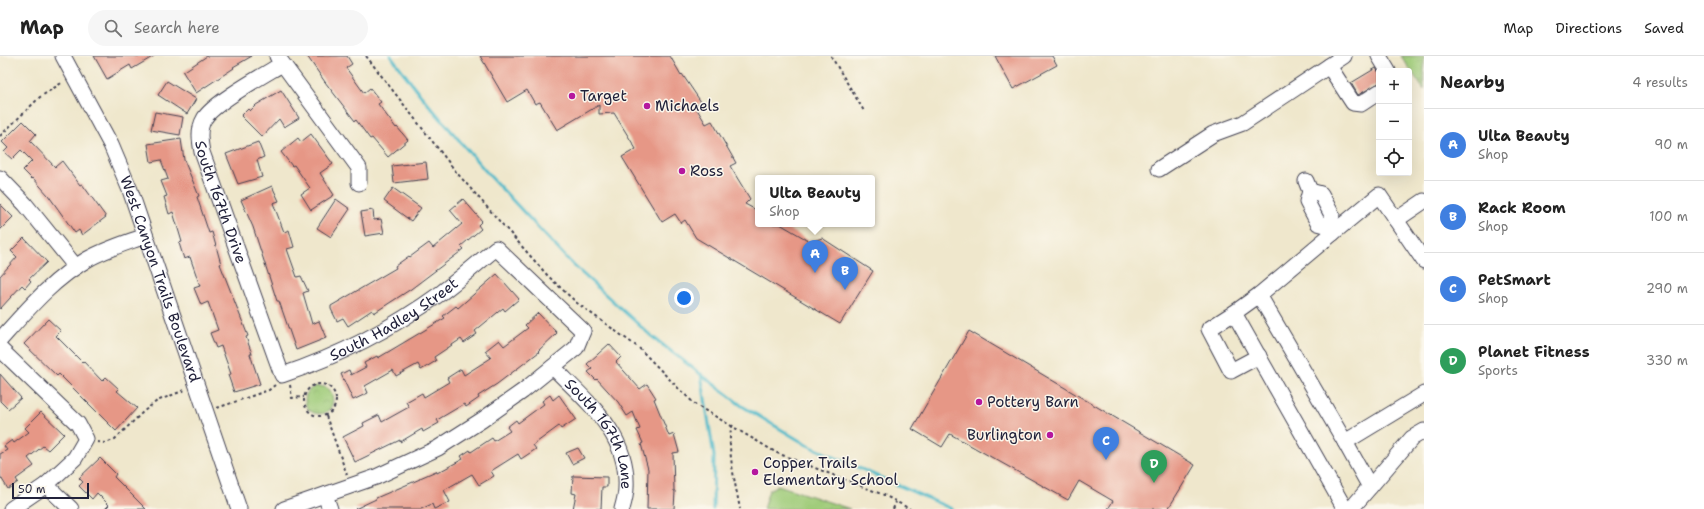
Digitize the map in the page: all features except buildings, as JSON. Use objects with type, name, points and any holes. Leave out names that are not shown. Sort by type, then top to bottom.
[{"type":"street","name":"West Canyon Trails Boulevard","points":[[63,56],[75,75],[111,145],[130,190],[239,509]]},
{"type":"street","points":[[1159,169],[1213,134],[1243,124],[1344,56]]},
{"type":"street","points":[[1379,56],[1386,68]]},
{"type":"street","points":[[279,60],[359,168],[359,183]]},
{"type":"street","name":"South 167th Drive","points":[[279,60],[211,109],[201,126],[200,140],[202,152],[283,382]]},
{"type":"street","points":[[1329,66],[1353,103],[1361,104],[1376,94]]},
{"type":"street","points":[[0,178],[25,204],[76,267]]},
{"type":"street","points":[[1308,186],[1321,194],[1332,216],[1331,229]]},
{"type":"street","points":[[1259,356],[1231,372],[1209,329],[1234,313],[1259,294],[1331,229],[1379,195],[1424,261]]},
{"type":"street","points":[[1396,220],[1423,203]]},
{"type":"street","points":[[0,340],[37,299],[76,267],[109,249],[145,236]]},
{"type":"street","name":"South Hadley Street","points":[[283,382],[314,364],[378,334],[441,293],[496,248],[582,331],[576,348],[553,367]]},
{"type":"street","points":[[1259,294],[1370,487]]},
{"type":"street","points":[[1234,313],[1345,509]]},
{"type":"street","points":[[0,349],[78,424],[86,439],[74,458],[46,485],[11,509]]},
{"type":"street","points":[[284,509],[376,477],[438,448],[482,420],[523,391],[553,367]]},
{"type":"street","name":"South 167th Lane","points":[[553,367],[597,412],[619,444],[624,466],[626,488],[622,509]]},
{"type":"street","points":[[1345,442],[1424,394]]},
{"type":"street","points":[[1351,509],[1412,438],[1424,431]]},
{"type":"street","points":[[46,485],[71,509]]},
{"type":"street","points":[[325,494],[330,509]]},
{"type":"path","points":[[366,56],[457,173],[548,276],[577,303],[639,348],[680,391],[696,405],[778,453],[884,494],[910,509]]},
{"type":"path","points":[[831,56],[864,111]]},
{"type":"path","points":[[0,136],[40,97],[75,75]]},
{"type":"path","points":[[206,412],[269,390],[283,382],[292,398],[304,397]]},
{"type":"path","points":[[321,384],[331,388],[334,393],[336,404],[330,413],[326,416],[320,417],[310,414],[304,406],[304,397],[307,390],[321,384]]},
{"type":"path","points":[[86,439],[106,443],[115,439],[144,411],[157,401],[198,387]]},
{"type":"path","points":[[326,416],[351,486]]},
{"type":"path","points":[[732,425],[730,430],[731,457],[740,509]]},
{"type":"path","points":[[893,509],[896,502]]},
{"type":"green space","points":[[1401,56],[1424,56],[1424,90],[1412,72],[1412,68],[1409,68]]},
{"type":"green space","points":[[319,386],[329,390],[333,400],[329,410],[319,414],[309,410],[305,400],[309,390]]},
{"type":"green space","points":[[778,485],[850,509],[763,509],[769,490]]},
{"type":"waterway","points":[[391,56],[422,97],[489,175],[574,266],[650,335],[742,406],[807,445],[952,509]]},
{"type":"waterway","points":[[701,374],[714,456],[713,509]]},
{"type":"place","name":"Target","points":[[572,96]]},
{"type":"place","name":"Michaels","points":[[647,106]]},
{"type":"place","name":"Ross","points":[[682,171]]},
{"type":"place","name":"Ulta Beauty","points":[[815,273]]},
{"type":"place","name":"Rack Room","points":[[845,290]]},
{"type":"place","name":"Pottery Barn","points":[[979,402]]},
{"type":"place","name":"Burlington","points":[[1050,435]]},
{"type":"place","name":"PetSmart","points":[[1106,460]]},
{"type":"place","name":"Copper Trails Elementary School","points":[[755,472]]},
{"type":"place","name":"Planet Fitness","points":[[1154,483]]}]
